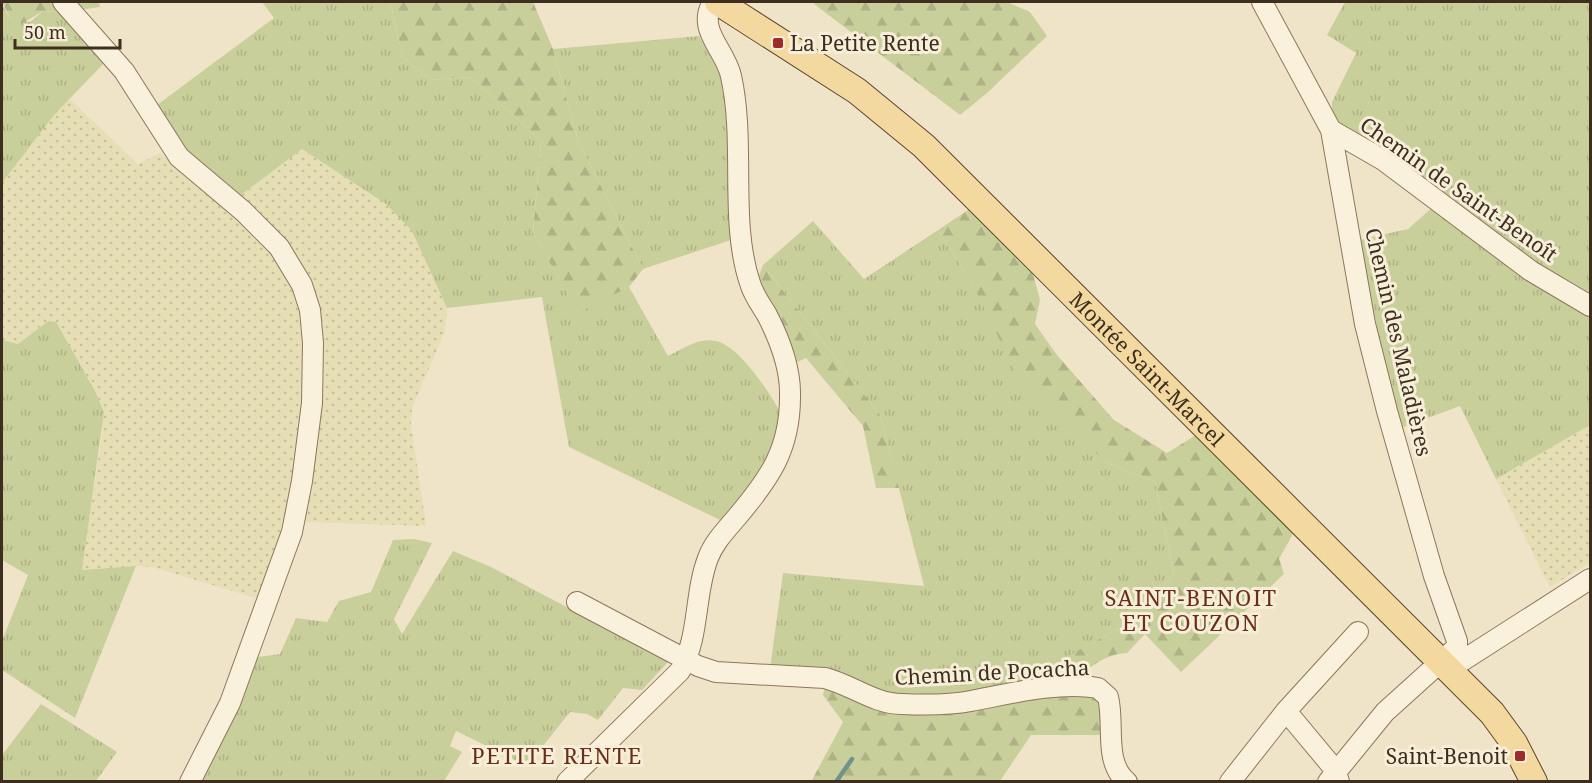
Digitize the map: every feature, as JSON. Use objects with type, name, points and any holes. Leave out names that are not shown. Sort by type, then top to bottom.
[{"type":"main road","name":"Montée Saint-Marcel","points":[[716,2],[857,91],[904,127],[1441,661],[1502,725],[1534,782]]},
{"type":"street","points":[[63,2],[124,70],[179,157],[261,228],[284,254],[302,285],[310,310],[313,343],[312,402],[304,472],[292,532],[230,702],[189,782]]},
{"type":"street","points":[[567,782],[680,671],[687,659],[708,557],[716,542],[775,469],[790,403],[785,360],[768,318],[750,284],[742,247],[738,113],[731,73],[711,36],[706,21],[716,2]]},
{"type":"street","name":"Chemin des Maladières","points":[[1262,2],[1331,130],[1365,324],[1434,576],[1457,641],[1456,647],[1441,661]]},
{"type":"street","name":"Chemin de Saint-Benoît","points":[[1331,130],[1383,160],[1531,271],[1590,306]]},
{"type":"street","points":[[1286,711],[1334,778],[1385,712],[1441,661],[1462,661],[1590,579]]},
{"type":"street","name":"Chemin de Pocacha","points":[[577,602],[698,666],[716,672],[825,678],[843,682],[882,702],[901,704],[969,702],[1008,692],[1098,688],[1108,697],[1114,761],[1117,772],[1127,782]]},
{"type":"street","points":[[1230,782],[1286,711],[1358,632]]},
{"type":"shaded area","points":[[70,99],[138,164],[160,153],[267,244],[286,269],[307,322],[298,474],[263,600],[153,567],[81,570],[103,429],[47,321],[18,344],[2,340],[2,183],[54,115]]},
{"type":"shaded area","points":[[302,149],[386,204],[412,231],[447,308],[445,331],[412,408],[411,424],[426,526],[304,522],[321,409],[323,348],[316,298],[237,198]]},
{"type":"shaded area","points":[[1590,425],[1590,563],[1550,587],[1496,479]]},
{"type":"green space","points":[[2,2],[99,2],[100,7],[65,12],[43,11],[23,23],[10,18]]},
{"type":"green space","points":[[262,2],[390,2],[403,58],[431,80],[471,77],[541,141],[533,233],[578,312],[629,287],[668,356],[691,344],[710,340],[725,345],[745,362],[783,417],[767,470],[722,521],[569,447],[542,297],[447,308],[412,231],[386,204],[302,149],[237,198],[194,163],[157,105],[274,18]]},
{"type":"green space","points":[[390,2],[533,2],[553,49],[578,141],[643,269],[629,287],[578,313],[533,233],[541,141],[471,77],[431,80],[403,58]]},
{"type":"green space","points":[[816,2],[1007,2],[1030,12],[1047,36],[987,93],[960,115],[814,4]]},
{"type":"green space","points":[[1345,2],[1590,2],[1590,303],[1341,124],[1332,111],[1332,102],[1356,53],[1327,35]]},
{"type":"green space","points":[[2,5],[10,18],[30,22],[43,11],[65,12],[107,60],[54,115],[2,183]]},
{"type":"green space","points":[[699,36],[720,74],[732,119],[734,239],[643,269],[578,141],[553,49]]},
{"type":"green space","points":[[974,206],[1030,263],[1040,300],[1035,324],[1057,355],[1114,420],[1167,453],[1199,433],[1294,532],[1279,559],[1284,574],[1181,672],[1145,634],[1127,653],[1103,659],[1069,680],[1047,683],[1055,663],[1133,621],[1174,574],[1155,482],[1105,462],[1014,369],[972,283],[938,230]]},
{"type":"green space","points":[[1434,206],[1590,312],[1590,425],[1496,479],[1460,406],[1398,429],[1359,240],[1408,229]]},
{"type":"green space","points":[[813,221],[864,279],[938,230],[972,283],[1105,462],[1155,482],[1174,574],[1133,621],[1056,663],[1047,683],[905,699],[770,669],[783,573],[924,586],[880,415],[763,265]]},
{"type":"green space","points":[[763,265],[880,415],[899,488],[876,488],[863,426],[806,358],[795,363],[780,323],[758,278]]},
{"type":"green space","points":[[48,321],[56,322],[95,391],[104,412],[82,570],[136,566],[75,718],[2,670],[2,641],[28,575],[2,560],[2,340],[18,344]]},
{"type":"green space","points":[[414,539],[432,543],[394,619],[402,634],[453,551],[491,567],[669,661],[642,690],[623,688],[598,720],[587,714],[570,712],[527,766],[456,731],[450,746],[462,752],[444,781],[201,782],[258,657],[280,654],[296,618],[327,622],[339,601],[371,592],[393,540]]},
{"type":"green space","points":[[826,683],[860,698],[1071,692],[1100,697],[1107,735],[1031,735],[1000,781],[811,782],[843,722],[823,695]]},
{"type":"green space","points":[[41,704],[117,752],[96,781],[2,781],[2,755]]},
{"type":"waterway","points":[[836,782],[852,759]]},
{"type":"place","name":"La Petite Rente","points":[[778,43]]},
{"type":"place","name":"Saint-Benoit","points":[[1520,756]]},
{"type":"district","name":"SAINT-BENOIT ET COUZON","points":[[1191,610]]},
{"type":"district","name":"PETITE RENTE","points":[[557,755]]}]
